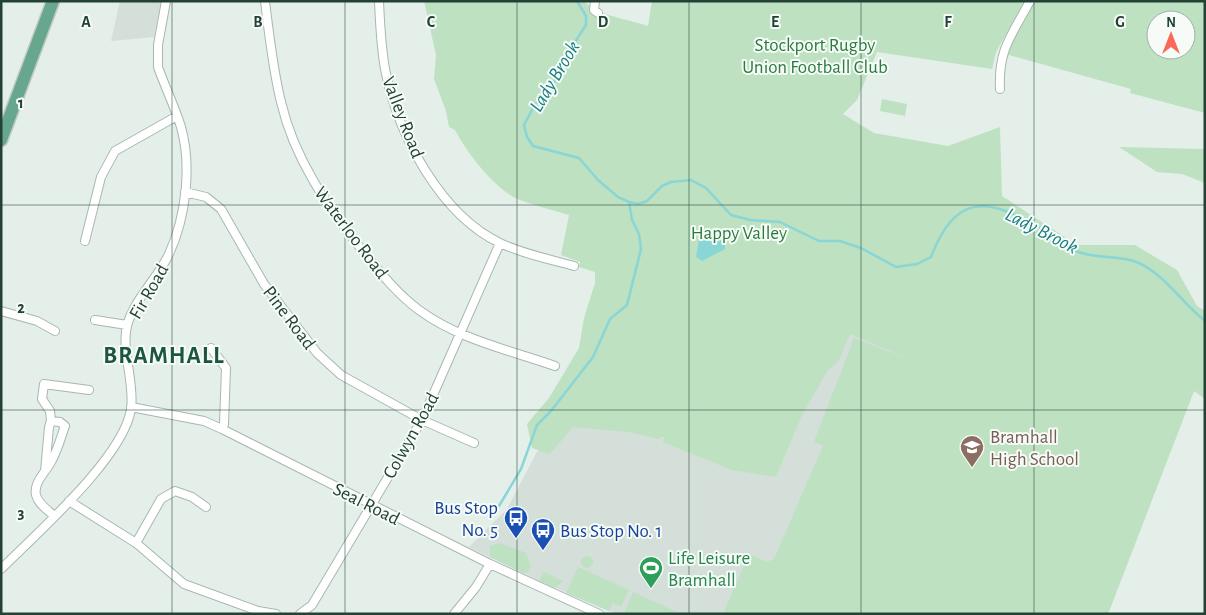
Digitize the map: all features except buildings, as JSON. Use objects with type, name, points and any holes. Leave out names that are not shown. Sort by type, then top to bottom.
[{"type":"main road","points":[[1,140],[53,1]]},
{"type":"street","name":"Fir Road","points":[[1,569],[69,501],[113,451],[129,420],[131,407],[128,325],[138,303],[169,255],[185,192],[186,151],[177,116],[162,77],[157,57],[166,1]]},
{"type":"street","name":"Waterloo Road","points":[[265,1],[281,102],[291,134],[320,194],[376,268],[407,300],[426,314],[461,334],[555,366]]},
{"type":"street","name":"Valley Road","points":[[379,1],[387,76],[415,152],[450,203],[468,221],[500,243],[574,266]]},
{"type":"street","points":[[595,1],[593,8],[598,13]]},
{"type":"street","points":[[1000,89],[999,68],[1002,53],[1030,1]]},
{"type":"street","points":[[85,241],[101,177],[115,151],[177,116]]},
{"type":"street","name":"Pine Road","points":[[185,192],[206,197],[221,209],[264,284],[317,353],[341,375],[422,420],[474,443]]},
{"type":"street","name":"Colwyn Road","points":[[300,614],[312,606],[370,504],[422,420],[500,243]]},
{"type":"street","points":[[1,311],[37,321],[55,331]]},
{"type":"street","points":[[95,320],[128,325]]},
{"type":"street","points":[[211,348],[226,368],[224,424],[222,429]]},
{"type":"street","points":[[45,472],[51,421],[50,411],[42,399],[44,384],[89,390]]},
{"type":"street","name":"Seal Road","points":[[131,407],[204,421],[490,564],[589,612],[599,614]]},
{"type":"street","points":[[51,421],[60,422],[65,426],[52,461],[38,481],[35,493],[38,501],[54,516]]},
{"type":"street","points":[[136,543],[161,499],[175,491],[192,497],[206,507]]},
{"type":"street","points":[[69,501],[136,543],[184,584],[258,611],[276,614]]},
{"type":"street","points":[[454,614],[476,587],[490,564]]},
{"type":"shaded area","points":[[120,1],[161,1],[154,37],[111,41]]},
{"type":"shaded area","name":"Bramhall High School","points":[[846,306],[1194,391],[1108,614],[617,614],[539,581],[469,547],[507,509],[540,446],[588,412],[776,477]]},
{"type":"green space","points":[[424,1],[584,1],[605,14],[648,26],[652,1],[1025,1],[996,52],[992,69],[877,52],[857,100],[843,114],[874,133],[948,146],[1000,127],[1002,196],[1077,245],[1135,245],[1177,270],[1197,306],[1205,311],[1205,399],[1194,391],[1108,614],[723,614],[749,554],[767,562],[774,559],[823,446],[814,442],[854,338],[919,363],[850,334],[838,362],[828,370],[802,415],[776,477],[732,470],[663,442],[664,438],[661,437],[660,439],[629,432],[573,427],[550,454],[532,448],[527,424],[549,398],[579,348],[584,318],[595,283],[595,272],[579,267],[580,262],[561,255],[569,215],[520,200],[501,188],[467,150],[455,130],[449,127],[446,111],[434,79],[436,55]]},
{"type":"green space","points":[[1032,1],[1205,1],[1205,113],[1130,93],[1131,89],[1005,54]]},
{"type":"green space","points":[[882,99],[907,104],[905,116],[880,111]]},
{"type":"green space","points":[[1119,147],[1205,149],[1205,183],[1182,174],[1157,172]]},
{"type":"green space","points":[[499,543],[526,553],[531,566],[528,572],[523,573],[490,557],[490,546]]},
{"type":"green space","points":[[585,556],[589,556],[593,562],[589,568],[585,568],[581,564],[581,560]]},
{"type":"green space","points":[[578,567],[629,590],[621,607],[613,603],[609,611],[566,593]]},
{"type":"green space","points":[[544,572],[563,581],[555,588],[539,581]]},
{"type":"green space","points":[[633,592],[681,614],[624,614]]},
{"type":"water","points":[[714,234],[725,238],[725,249],[702,261],[696,257],[699,239]]},
{"type":"waterway","name":"Lady Brook","points":[[577,1],[586,16],[586,25],[560,65],[557,77],[547,93],[534,106],[524,125],[527,137],[533,146],[579,158],[598,180],[618,197],[638,204],[647,201],[662,186],[671,182],[691,180],[706,188],[731,215],[750,220],[780,222],[819,241],[840,241],[861,248],[896,267],[917,264],[931,257],[940,236],[951,221],[962,212],[975,207],[1004,210],[1040,228],[1076,251],[1084,254],[1132,260],[1149,268],[1166,282],[1205,321]]},
{"type":"waterway","points":[[499,506],[521,469],[537,425],[551,411],[593,357],[610,319],[627,305],[641,249],[639,234],[632,220],[629,202]]},
{"type":"place","name":"Bramhall High School","points":[[972,468]]},
{"type":"place","name":"Bus Stop No. 5","points":[[516,539]]},
{"type":"place","name":"Bus Stop No. 1","points":[[543,551]]},
{"type":"place","name":"Life Leisure Bramhall","points":[[651,589]]},
{"type":"district","name":"BRAMHALL","points":[[164,355]]},
{"type":"park label","name":"Stockport Rugby Union Football Club","points":[[815,55]]},
{"type":"park label","name":"Happy Valley","points":[[739,232]]}]
